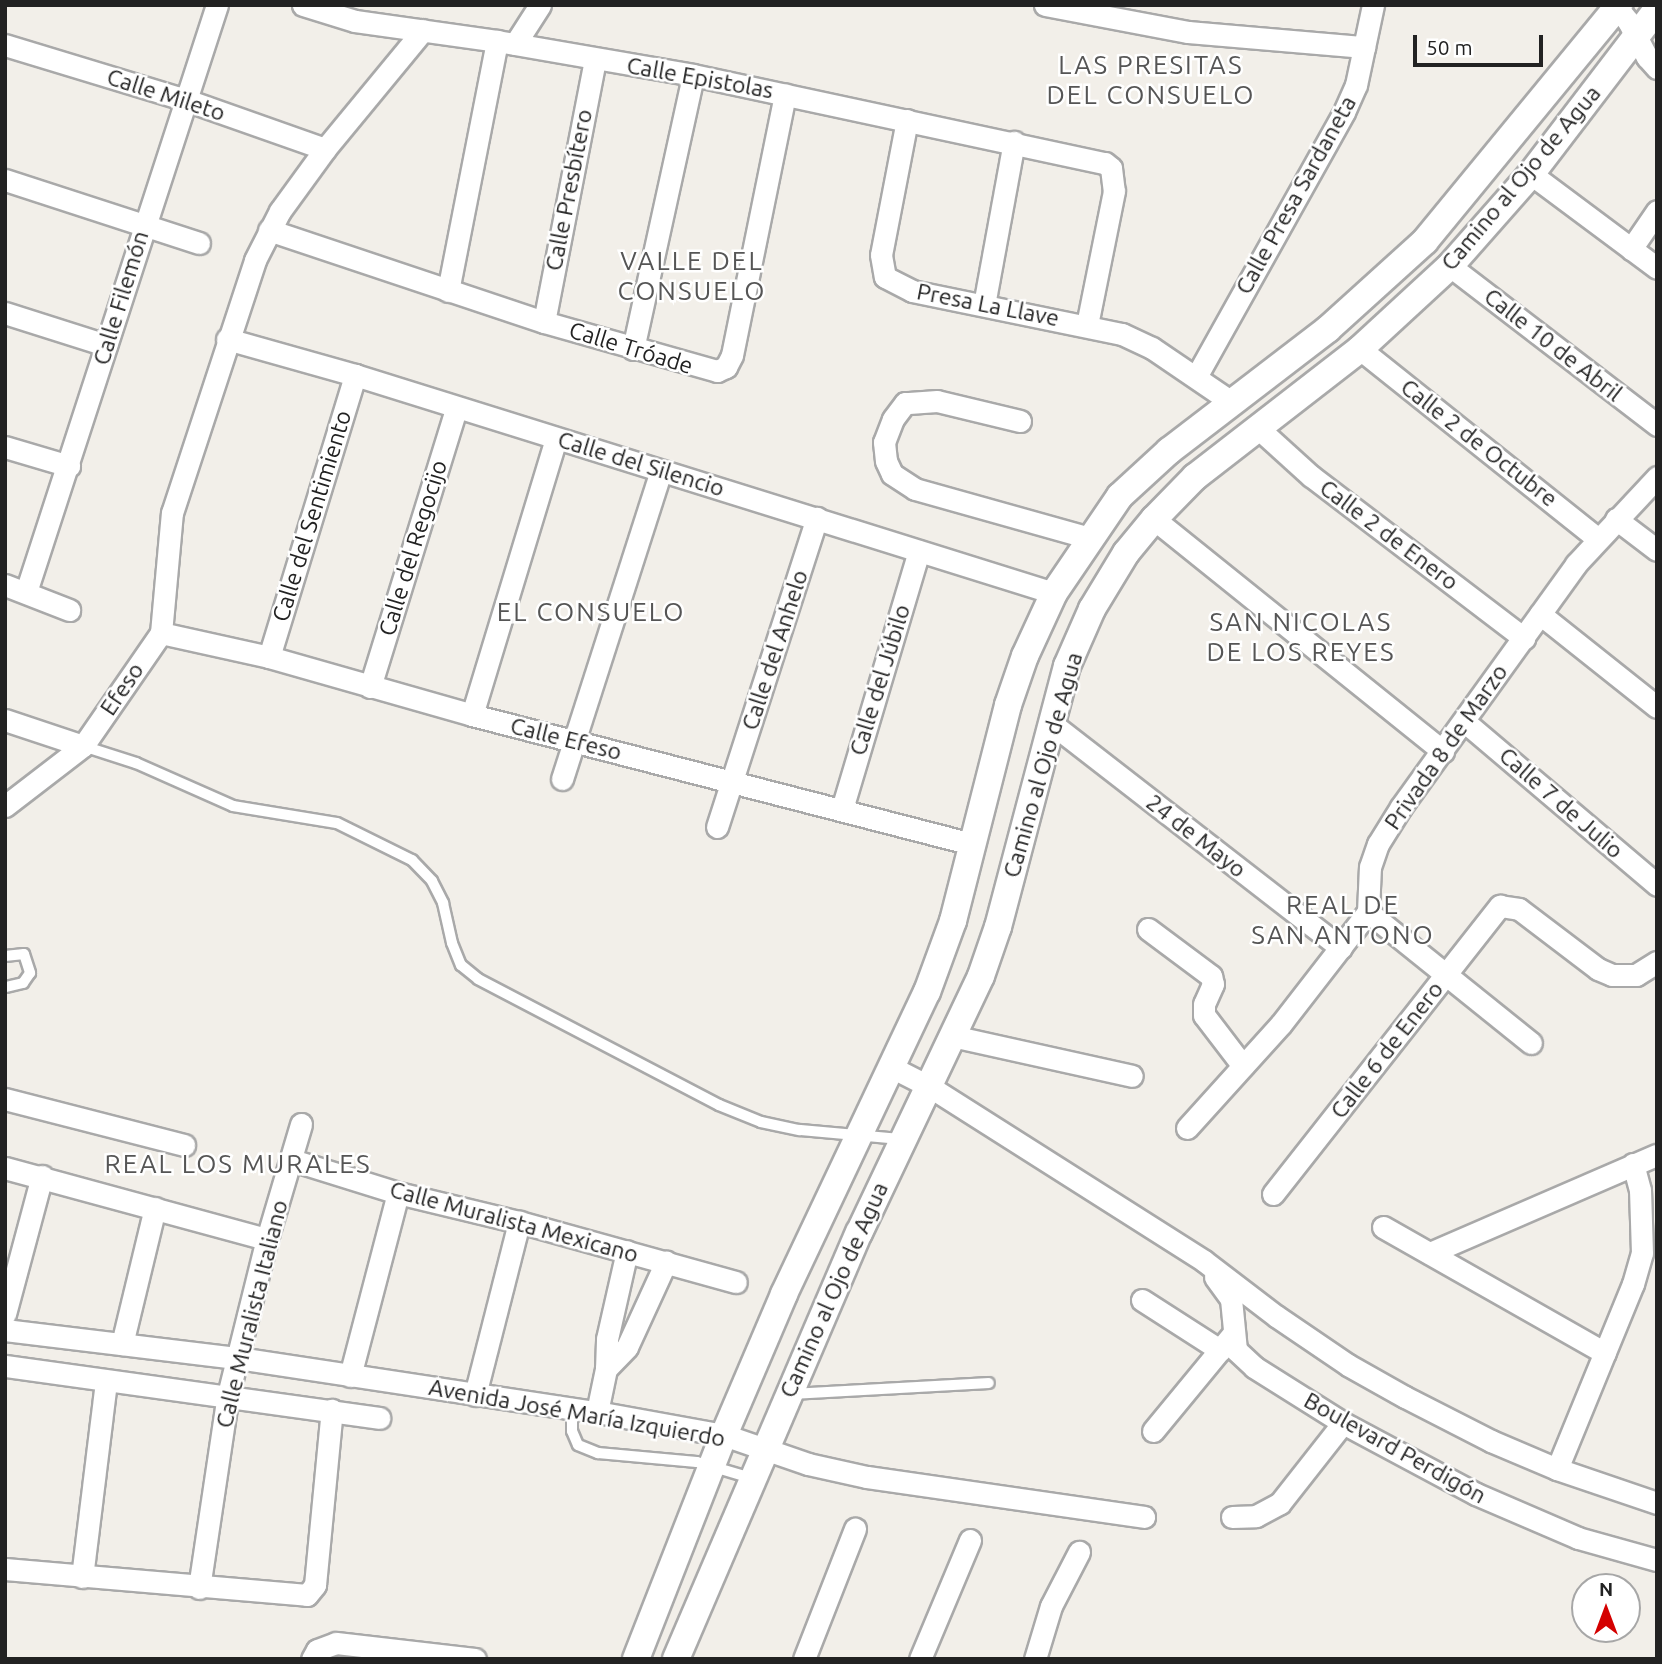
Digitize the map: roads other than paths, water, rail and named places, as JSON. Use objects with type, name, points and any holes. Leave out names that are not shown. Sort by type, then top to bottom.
[{"type":"street","name":"Calle Filemón","points":[[26,592],[217,5]]},
{"type":"street","name":"Calle Epistolas","points":[[304,5],[355,21],[506,42],[693,75],[1095,160],[1111,168],[1114,191],[1087,325]]},
{"type":"street","points":[[448,291],[506,42],[540,5]]},
{"type":"street","points":[[1045,5],[1188,32],[1364,47]]},
{"type":"street","name":"Calle Presa Sardaneta","points":[[1196,377],[1331,137],[1356,85],[1373,5]]},
{"type":"street","points":[[1617,6],[1637,36],[1647,58],[1657,68]]},
{"type":"street","name":"Camino al Ojo de Agua","points":[[636,1659],[724,1435],[784,1294],[927,992],[953,921],[1008,705],[1025,656],[1054,593],[1119,496],[1169,451],[1328,329],[1425,241],[1617,6]]},
{"type":"street","name":"Camino al Ojo de Agua","points":[[676,1659],[751,1478],[901,1139],[981,976],[998,927],[1067,666],[1092,609],[1126,553],[1154,519],[1195,477],[1360,349],[1450,266],[1531,174],[1657,9]]},
{"type":"street","points":[[161,633],[172,513],[255,260],[269,230],[325,149],[423,30]]},
{"type":"street","name":"Calle Mileto","points":[[5,45],[186,100],[325,149]]},
{"type":"street","name":"Calle Presbítero","points":[[544,322],[595,59]]},
{"type":"street","points":[[633,349],[693,75]]},
{"type":"street","name":"Calle Tróade","points":[[269,230],[544,322],[717,372],[726,367],[732,355],[785,94]]},
{"type":"street","name":"Presa La Llave","points":[[907,120],[881,255],[885,277],[912,291],[1122,334],[1152,348],[1233,403]]},
{"type":"street","points":[[984,305],[1014,142]]},
{"type":"street","points":[[1531,174],[1657,268]]},
{"type":"street","points":[[5,180],[199,243]]},
{"type":"street","points":[[1630,249],[1657,211]]},
{"type":"street","name":"Calle 10 de Abril","points":[[1450,266],[1657,425]]},
{"type":"street","points":[[5,313],[106,345]]},
{"type":"street","name":"Calle del Silencio","points":[[227,339],[355,375],[456,409],[1054,593]]},
{"type":"street","name":"Calle 2 de Octubre","points":[[1360,349],[1598,539]]},
{"type":"street","name":"Calle del Sentimiento","points":[[268,657],[355,375]]},
{"type":"street","points":[[1020,421],[937,401],[905,402],[893,419],[884,442],[886,461],[891,474],[915,489],[1089,538]]},
{"type":"street","name":"Calle del Regocijo","points":[[370,687],[456,409]]},
{"type":"street","name":"Calle 2 de Enero","points":[[1258,428],[1311,476],[1524,638]]},
{"type":"street","points":[[472,715],[555,438]]},
{"type":"street","points":[[5,447],[69,466]]},
{"type":"street","points":[[562,779],[661,470]]},
{"type":"street","name":"Privada 8 de Marzo","points":[[1368,912],[1370,866],[1378,844],[1540,614],[1598,539],[1657,477]]},
{"type":"street","name":"Calle del Anhelo","points":[[717,827],[817,518]]},
{"type":"street","points":[[1154,519],[1443,751]]},
{"type":"street","points":[[1616,519],[1657,550]]},
{"type":"street","name":"Calle del Júbilo","points":[[842,809],[919,551]]},
{"type":"street","points":[[5,585],[69,610]]},
{"type":"street","points":[[1540,614],[1657,707]]},
{"type":"street","name":"Calle Efeso","points":[[161,633],[268,657],[472,715],[972,844]]},
{"type":"street","name":"Efeso","points":[[5,806],[83,746],[161,633]]},
{"type":"street","points":[[5,720],[83,746]]},
{"type":"street","name":"Calle 7 de Julio","points":[[1465,722],[1657,886]]},
{"type":"street","name":"24 de Mayo","points":[[1051,723],[1341,948]]},
{"type":"street","name":"Calle 6 de Enero","points":[[1273,1194],[1500,906],[1518,909],[1598,969],[1612,975],[1636,975],[1657,962]]},
{"type":"street","points":[[1186,1128],[1281,1024],[1368,912],[1531,1043]]},
{"type":"street","points":[[1148,929],[1212,976],[1213,984],[1204,1004],[1205,1015],[1242,1066]]},
{"type":"street","points":[[951,1036],[1132,1076]]},
{"type":"street","name":"Boulevard Perdigón","points":[[893,1068],[927,1085],[1204,1261],[1276,1316],[1348,1365],[1491,1441],[1557,1469],[1657,1503]]},
{"type":"street","points":[[5,1099],[184,1145]]},
{"type":"street","name":"Calle Muralista Italiano","points":[[199,1588],[228,1395],[267,1239],[301,1124]]},
{"type":"street","points":[[1430,1253],[1657,1155]]},
{"type":"street","name":"Calle Muralista Mexicano","points":[[292,1160],[398,1193],[519,1222],[736,1282]]},
{"type":"street","points":[[1557,1469],[1633,1284],[1642,1253],[1640,1191],[1633,1164]]},
{"type":"street","points":[[5,1168],[267,1239]]},
{"type":"street","points":[[5,1314],[42,1177]]},
{"type":"street","points":[[350,1376],[398,1193]]},
{"type":"street","points":[[122,1344],[155,1208]]},
{"type":"street","points":[[475,1395],[519,1222]]},
{"type":"street","points":[[1384,1227],[1605,1353]]},
{"type":"street","points":[[597,1412],[606,1369],[607,1339],[627,1251]]},
{"type":"street","name":"Boulevard Perdigón","points":[[1204,1261],[1231,1299],[1226,1342],[1243,1359],[1343,1423],[1476,1494],[1578,1538],[1657,1560]]},
{"type":"street","points":[[606,1369],[627,1347],[666,1262]]},
{"type":"street","points":[[1142,1300],[1226,1342],[1153,1431]]},
{"type":"street","name":"Avenida José María Izquierdo","points":[[5,1330],[238,1358],[597,1412],[724,1435],[764,1450],[867,1477],[1144,1517]]},
{"type":"street","points":[[5,1366],[379,1418]]},
{"type":"street","points":[[82,1577],[106,1382]]},
{"type":"street","points":[[5,1569],[199,1588],[307,1595],[315,1585],[332,1410]]},
{"type":"street","points":[[1232,1517],[1256,1516],[1280,1503],[1343,1423]]},
{"type":"street","points":[[804,1659],[855,1529]]},
{"type":"street","points":[[920,1659],[970,1539]]},
{"type":"street","points":[[1035,1659],[1051,1606],[1079,1552]]},
{"type":"street","points":[[312,1659],[317,1650],[336,1643],[413,1655],[475,1659]]},
{"type":"lane","points":[[83,746],[136,763],[233,806],[256,812],[307,816],[365,835],[412,860],[432,881],[443,903],[452,943],[461,965],[478,979],[685,1087],[761,1122],[800,1130],[901,1139]]},
{"type":"lane","points":[[5,956],[24,954],[30,973],[23,983],[5,987]]},
{"type":"lane","points":[[788,1395],[989,1383]]},
{"type":"lane","points":[[572,1409],[572,1431],[578,1445],[598,1453],[712,1466],[751,1478]]},
{"type":"district","name":"LAS PRESITAS DEL CONSUELO","points":[[1151,80]]},
{"type":"district","name":"VALLE DEL CONSUELO","points":[[692,276]]},
{"type":"district","name":"EL CONSUELO","points":[[591,612]]},
{"type":"district","name":"SAN NICOLAS DE LOS REYES","points":[[1301,637]]},
{"type":"district","name":"REAL DE SAN ANTONO","points":[[1343,920]]},
{"type":"district","name":"REAL LOS MURALES","points":[[238,1164]]}]
